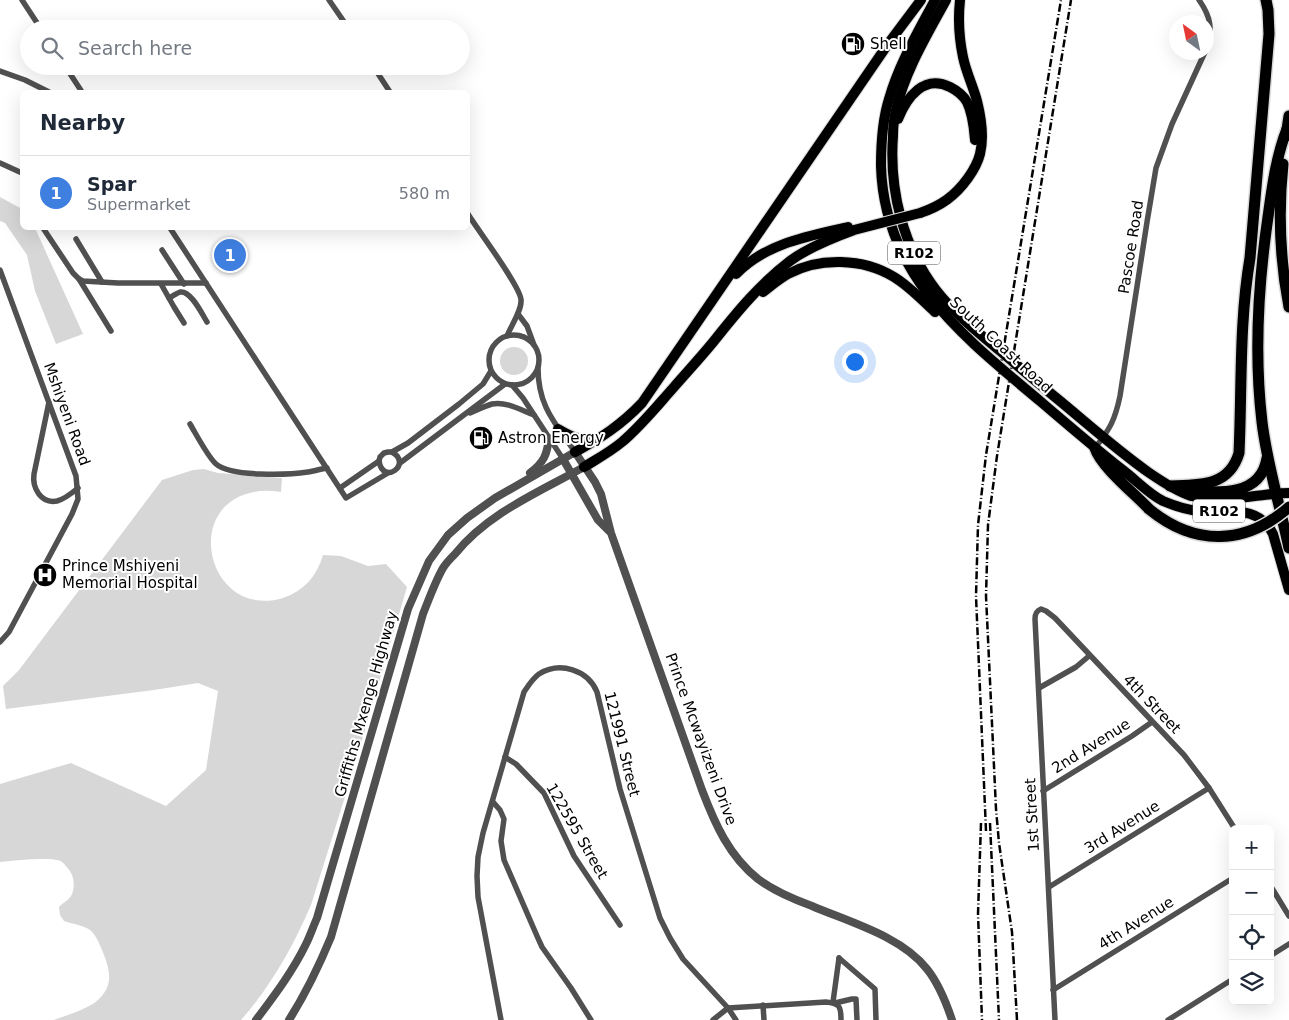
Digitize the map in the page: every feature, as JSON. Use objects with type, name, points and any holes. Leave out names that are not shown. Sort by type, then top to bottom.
[{"type":"highway","points":[[1174,488],[1213,482],[1227,474],[1237,459],[1246,280],[1250,258],[1269,34],[1266,0]]},
{"type":"highway","points":[[1289,116],[1277,158],[1265,239],[1260,282],[1258,345],[1262,424],[1289,548]]},
{"type":"highway","points":[[1286,128],[1280,206],[1283,265],[1289,307]]},
{"type":"highway","points":[[1250,258],[1253,372],[1260,396]]},
{"type":"highway","points":[[1095,448],[1100,459],[1149,509],[1167,522],[1183,530],[1209,536],[1224,537],[1250,532],[1274,520],[1289,507]]},
{"type":"highway","points":[[1174,488],[1223,492],[1246,487],[1252,484],[1261,474],[1268,453]]},
{"type":"main road","points":[[575,452],[603,436],[626,419],[642,403],[878,59],[921,0]]},
{"type":"main road","name":"South Coast Road","points":[[935,0],[908,49],[897,75],[884,116],[882,138],[883,193],[901,253],[918,281],[948,319],[998,366],[1148,491],[1162,500],[1179,507],[1198,511],[1249,513],[1259,516],[1274,534],[1289,590]]},
{"type":"main road","name":"South Coast Road","points":[[946,0],[921,46],[903,87],[895,112],[892,150],[895,193],[905,231],[912,250],[936,290],[970,326],[1104,438],[1174,488],[1189,495],[1210,499],[1289,493]]},
{"type":"main road","points":[[718,293],[753,259],[782,244],[934,208],[961,188],[972,172],[980,154],[982,135],[980,114],[964,59],[959,32],[960,0]]},
{"type":"main road","points":[[893,134],[900,114],[908,100],[917,89],[929,84],[942,83],[961,94],[971,112],[976,146],[972,162],[955,188],[944,197],[919,211]]},
{"type":"main road","points":[[584,466],[620,443],[645,421],[759,287],[791,260],[855,227]]},
{"type":"main road","points":[[713,342],[750,303],[787,274],[821,263],[858,263],[877,268],[893,276],[998,366]]},
{"type":"main road","points":[[558,429],[581,440],[603,436]]},
{"type":"street","points":[[22,0],[35,20]]},
{"type":"street","points":[[329,0],[343,20]]},
{"type":"street","name":"Pascoe Road","points":[[1199,0],[1208,15]]},
{"type":"street","name":"Pascoe Road","points":[[1095,448],[1104,438],[1113,422],[1120,396],[1156,168],[1172,124],[1202,60]]},
{"type":"street","points":[[0,71],[45,90]]},
{"type":"street","points":[[71,75],[81,90]]},
{"type":"street","points":[[379,75],[389,90]]},
{"type":"street","points":[[0,163],[20,172]]},
{"type":"street","points":[[470,217],[516,286],[521,299],[518,314],[507,336]]},
{"type":"street","points":[[45,230],[73,273],[79,279],[110,331]]},
{"type":"street","points":[[171,230],[346,498],[388,473],[395,471],[400,462],[505,384]]},
{"type":"street","points":[[76,239],[102,282]]},
{"type":"street","points":[[162,250],[184,284]]},
{"type":"street","name":"Mshiyeni Road","points":[[0,270],[76,476],[78,488],[78,499],[72,514],[8,632],[0,642]]},
{"type":"street","points":[[79,279],[102,282],[161,284],[206,283]]},
{"type":"street","points":[[161,284],[184,322]]},
{"type":"street","points":[[169,298],[180,292],[187,293],[191,296],[207,322]]},
{"type":"street","points":[[518,314],[527,326],[537,352],[539,359],[536,373],[526,382],[512,385],[505,384],[495,377],[491,371],[489,360],[491,349],[500,339],[514,335],[522,336],[534,345]]},
{"type":"street","points":[[538,366],[540,393],[548,412],[575,452]]},
{"type":"street","points":[[340,488],[379,461],[380,457],[384,454],[392,452],[408,442],[483,384],[491,371]]},
{"type":"street","points":[[512,385],[523,398],[563,459]]},
{"type":"street","points":[[49,402],[34,474],[34,485],[38,494],[55,501],[66,497],[78,488]]},
{"type":"street","points":[[461,418],[493,404],[512,406],[534,415]]},
{"type":"street","points":[[190,424],[216,464],[223,468],[236,472],[286,474],[327,468]]},
{"type":"street","points":[[509,490],[539,466],[546,455],[548,438]]},
{"type":"street","points":[[392,452],[399,458],[400,462]]},
{"type":"street","name":"Prince Mcwayizeni Drive","points":[[575,452],[601,494],[611,533],[702,790],[713,819],[726,844],[745,867],[769,886],[794,899],[872,931],[908,951],[926,968],[934,979],[952,1020]]},
{"type":"street","name":"Griffiths Mxenge Highway","points":[[256,1020],[275,995],[306,945],[317,918],[408,609],[429,561],[448,535],[482,506],[575,452]]},
{"type":"street","name":"Prince Mcwayizeni Drive","points":[[563,459],[598,520],[611,533]]},
{"type":"street","points":[[379,461],[380,467],[388,473]]},
{"type":"street","name":"Griffiths Mxenge Highway","points":[[291,1019],[319,967],[331,937],[423,614],[443,568],[474,533],[493,519],[584,466]]},
{"type":"street","name":"4th Street","points":[[1039,610],[1044,609],[1048,612],[1184,755],[1209,788],[1232,825]]},
{"type":"street","name":"1st Street","points":[[1039,610],[1036,612],[1035,619],[1040,688],[1043,791],[1055,1020]]},
{"type":"street","points":[[1040,688],[1076,667],[1090,656]]},
{"type":"street","name":"121991 Street","points":[[501,1020],[478,897],[478,857],[524,692],[536,676],[553,668],[572,669],[590,680],[596,688],[624,804],[663,924],[683,959],[728,1008],[736,1020]]},
{"type":"street","name":"2nd Avenue","points":[[1043,791],[1152,722]]},
{"type":"street","name":"122595 Street","points":[[505,757],[516,764],[544,793],[574,856],[620,925]]},
{"type":"street","name":"3rd Avenue","points":[[1049,887],[1209,788]]},
{"type":"street","points":[[493,802],[500,810],[504,819],[501,841],[504,860],[536,936],[590,1020]]},
{"type":"street","name":"4th Avenue","points":[[1053,990],[1229,880]]},
{"type":"street","points":[[1274,892],[1289,916]]},
{"type":"street","points":[[1274,953],[1289,944]]},
{"type":"street","points":[[841,1020],[840,1009],[834,1002],[839,958],[875,988],[876,1020]]},
{"type":"street","points":[[1168,1020],[1229,982]]},
{"type":"street","points":[[713,1020],[728,1008],[834,1002],[849,999],[855,999],[857,1020]]},
{"type":"street","points":[[763,1005],[764,1020]]},
{"type":"shaded area","points":[[0,197],[20,208],[20,230],[36,230],[83,334],[56,344],[35,291],[27,255],[5,223],[0,221]]},
{"type":"shaded area","points":[[514,347],[524,351],[528,361],[524,371],[514,375],[504,371],[500,361],[504,351]]},
{"type":"shaded area","points":[[204,469],[218,473],[282,478],[281,492],[254,492],[231,501],[217,518],[211,537],[213,558],[222,578],[237,593],[257,600],[283,598],[291,595],[309,582],[317,570],[323,555],[341,556],[368,566],[386,564],[407,587],[311,905],[297,936],[280,966],[252,1007],[241,1020],[54,1020],[95,1003],[107,987],[109,981],[108,969],[105,956],[92,932],[84,927],[64,921],[60,915],[59,907],[70,898],[74,888],[70,871],[62,862],[51,859],[32,859],[0,862],[0,784],[71,763],[166,806],[206,770],[218,691],[198,683],[6,709],[3,686],[19,670],[162,480],[193,470]]},
{"type":"railway","points":[[986,831],[976,596],[978,525],[986,455],[1061,0]]},
{"type":"railway","points":[[1017,1020],[1012,932],[996,809],[986,596],[988,525],[997,456],[1071,0]]},
{"type":"railway","points":[[981,823],[978,914],[982,1020]]},
{"type":"railway","points":[[990,823],[999,1020]]},
{"type":"place","name":"Shell","points":[[853,44]]},
{"type":"place","name":"Spar","points":[[230,255]]},
{"type":"place","name":"Astron Energy","points":[[481,438]]},
{"type":"place","name":"Prince Mshiyeni Memorial Hospital","points":[[45,575]]}]
